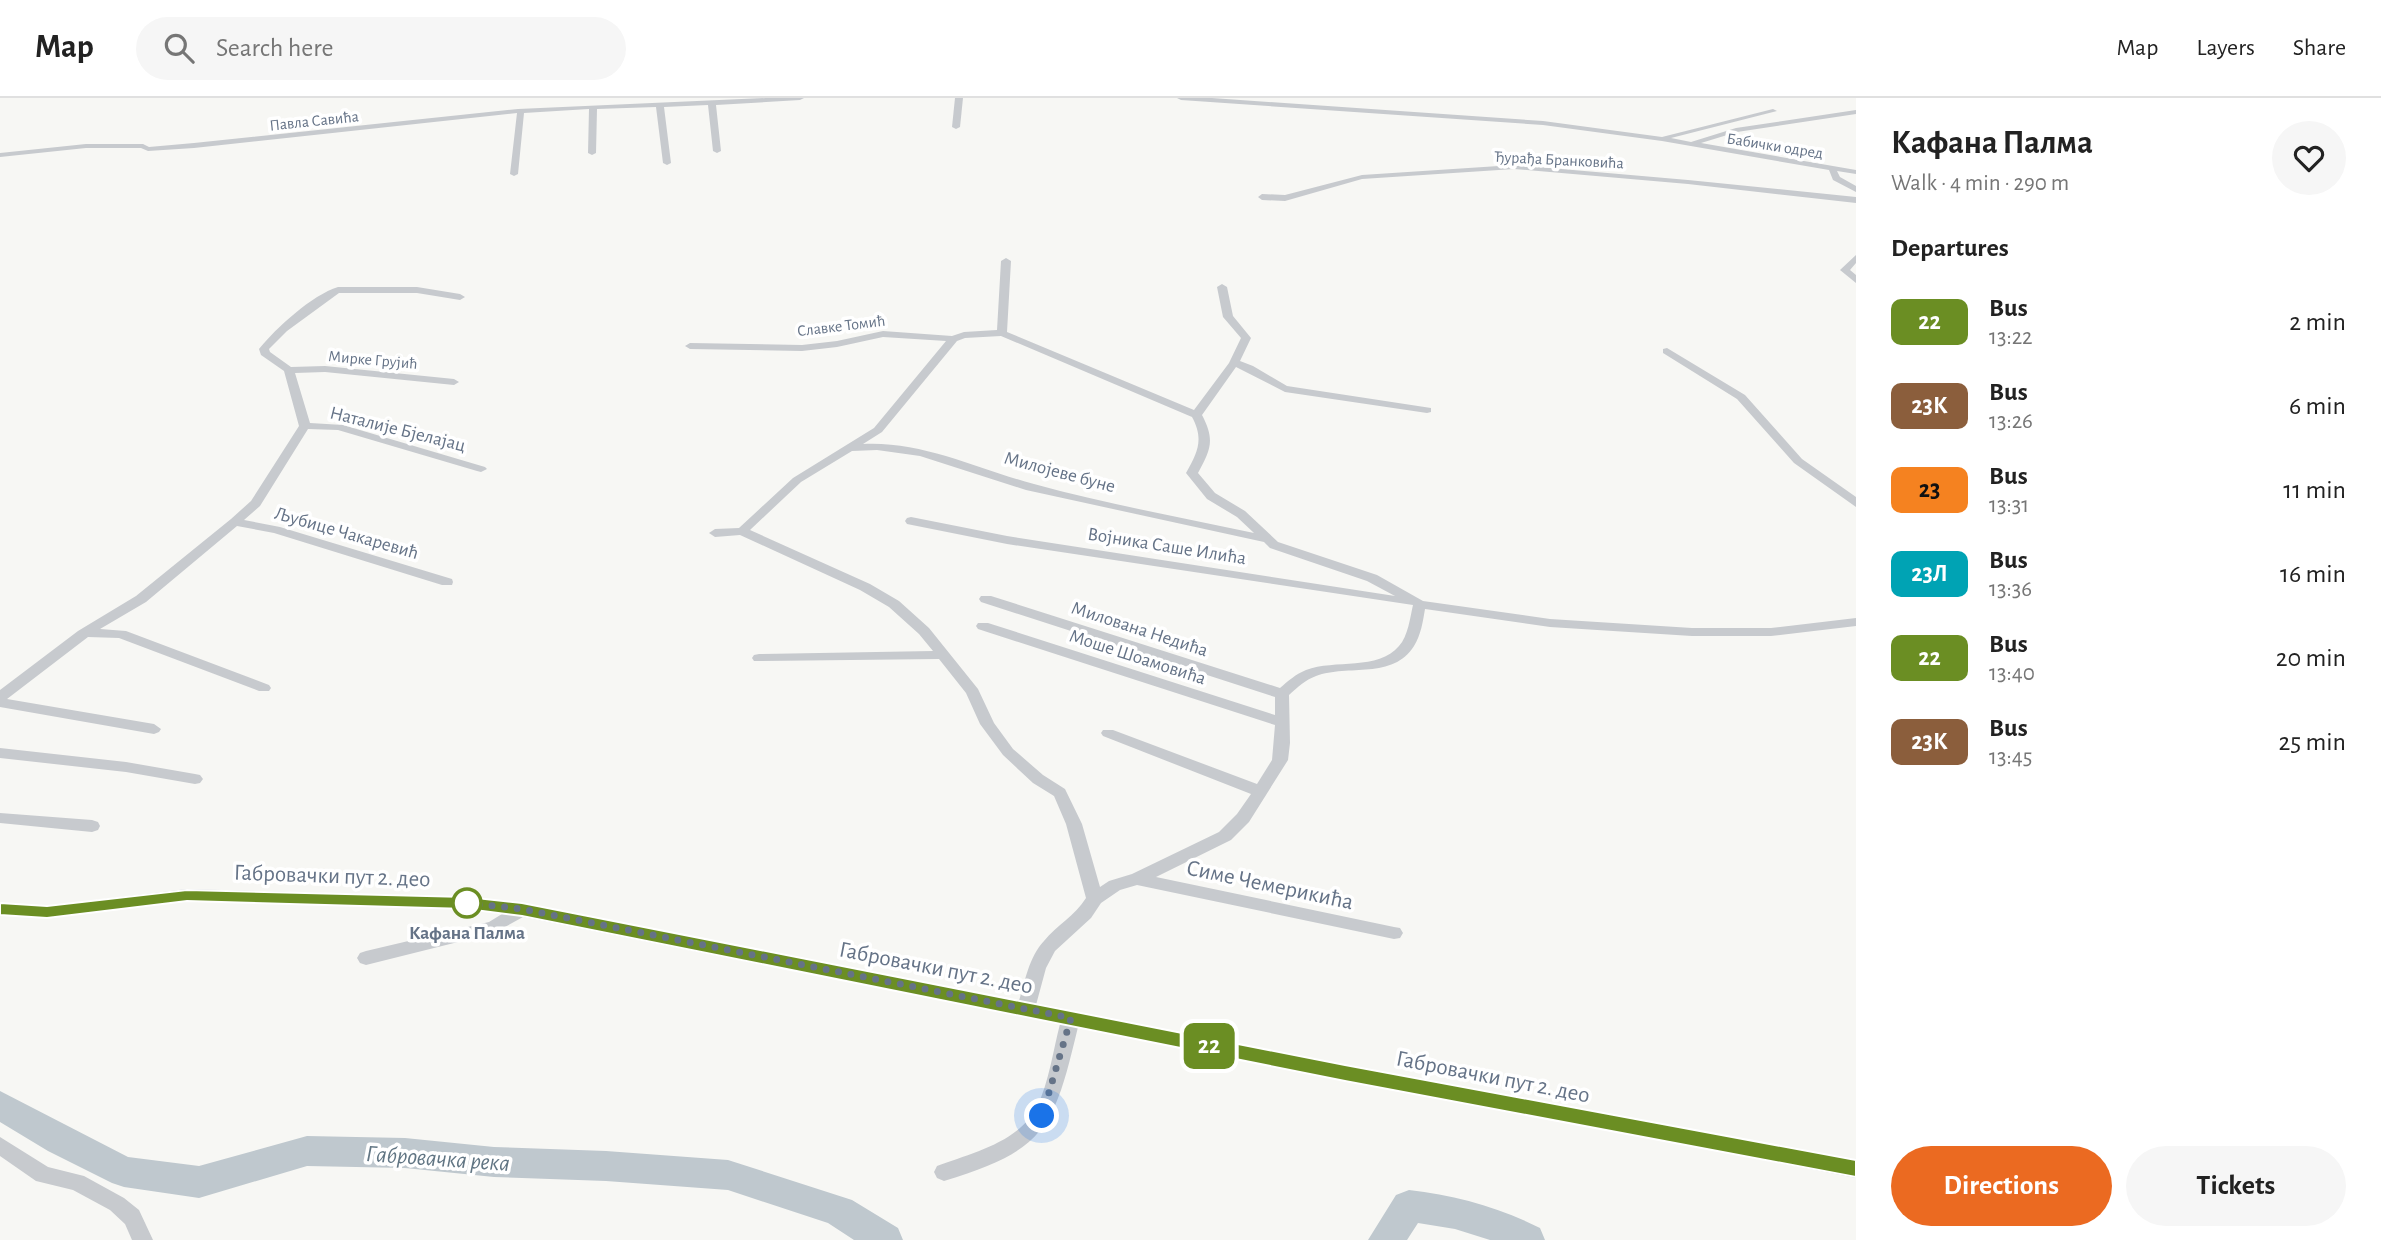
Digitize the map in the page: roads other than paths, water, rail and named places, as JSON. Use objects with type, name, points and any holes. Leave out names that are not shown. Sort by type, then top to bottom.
[{"type":"street","name":"Павла Савића","points":[[0,155],[86,146],[142,146],[148,149],[202,146],[521,111],[800,98]]},
{"type":"street","points":[[956,127],[959,98]]},
{"type":"street","name":"Бабички одред","points":[[1181,98],[1242,104],[1458,115],[1661,139],[1856,172]]},
{"type":"street","points":[[712,104],[717,151]]},
{"type":"street","points":[[660,106],[667,163]]},
{"type":"street","points":[[592,153],[593,108]]},
{"type":"street","points":[[514,174],[521,111]]},
{"type":"street","points":[[1661,139],[1773,111]]},
{"type":"street","points":[[1689,144],[1748,128],[1856,112]]},
{"type":"street","name":"Ђурађа Бранковића","points":[[1262,197],[1285,198],[1362,177],[1514,167],[1856,200]]},
{"type":"street","points":[[1832,168],[1836,178],[1856,190]]},
{"type":"street","points":[[1856,258],[1845,270],[1856,280]]},
{"type":"street","points":[[1006,261],[1002,333],[1196,415],[1234,363],[1245,338],[1228,317],[1222,287]]},
{"type":"street","points":[[0,700],[83,634],[141,599],[256,503],[305,426],[289,370],[265,353],[264,349],[284,329],[330,293],[348,290],[417,290],[460,297]]},
{"type":"street","name":"Славке Томић","points":[[690,346],[802,348],[883,334],[954,339],[964,335],[1002,333]]},
{"type":"street","points":[[742,531],[797,480],[878,430],[954,339]]},
{"type":"street","points":[[1667,351],[1741,397],[1798,461],[1856,503]]},
{"type":"street","points":[[1234,363],[1256,370],[1285,390],[1427,410]]},
{"type":"street","name":"Мирке Грујић","points":[[289,370],[325,369],[454,382]]},
{"type":"street","name":"Милојеве буне","points":[[1196,415],[1206,430],[1207,447],[1192,473],[1211,496],[1241,514],[1274,545],[1372,578],[1416,602]]},
{"type":"street","name":"Наталије Бјелајац","points":[[305,426],[339,427],[481,468]]},
{"type":"street","name":"Милојеве буне","points":[[845,449],[881,445],[955,460],[1028,486],[1266,539]]},
{"type":"street","name":"Војника Саше Илића","points":[[911,521],[1007,540],[1550,623],[1692,632],[1771,632],[1856,622]]},
{"type":"street","name":"Љубице Чакаревић","points":[[235,522],[276,530],[447,582]]},
{"type":"street","points":[[715,533],[742,531],[865,587],[894,604],[924,631],[974,692],[987,724],[1008,752],[1038,779],[1060,793],[1074,824],[1095,899]]},
{"type":"street","name":"Милована Недића","points":[[986,599],[1282,694]]},
{"type":"street","points":[[1026,1010],[1037,968],[1049,946],[1085,914],[1095,899],[1115,885],[1137,879],[1225,836],[1242,818],[1280,760],[1282,694],[1294,682],[1320,669],[1372,664],[1397,655],[1409,643],[1416,602]]},
{"type":"street","name":"Моше Шоамовића","points":[[983,626],[1282,722]]},
{"type":"street","points":[[83,634],[121,634],[264,688]]},
{"type":"street","points":[[759,658],[944,655]]},
{"type":"street","points":[[0,700],[154,729]]},
{"type":"street","points":[[1108,733],[1259,791]]},
{"type":"street","points":[[0,753],[126,767],[195,779]]},
{"type":"street","points":[[0,818],[92,826]]},
{"type":"street","name":"Симе Чемерикића","points":[[1137,879],[1394,933]]},
{"type":"street","name":"Габровачки пут 2. део","points":[[0,909],[47,912],[187,895],[467,903],[522,909],[1026,1010],[1856,1169]]},
{"type":"street","points":[[366,958],[494,927],[522,909]]},
{"type":"street","points":[[944,1172],[984,1161],[1023,1135],[1042,1116],[1071,1018]]},
{"type":"street","points":[[0,1145],[43,1175],[77,1182],[117,1204],[132,1217],[142,1240]]},
{"type":"waterway","name":"Габровачка река","points":[[0,1105],[60,1141],[124,1172],[199,1182],[307,1151],[405,1153],[494,1162],[606,1166],[728,1175],[839,1211],[885,1240]]},
{"type":"waterway","name":"Габровачка река","points":[[1386,1240],[1409,1206],[1470,1217],[1499,1226],[1527,1240]]},
{"type":"place","name":"Кафана Палма","points":[[467,903]]}]
